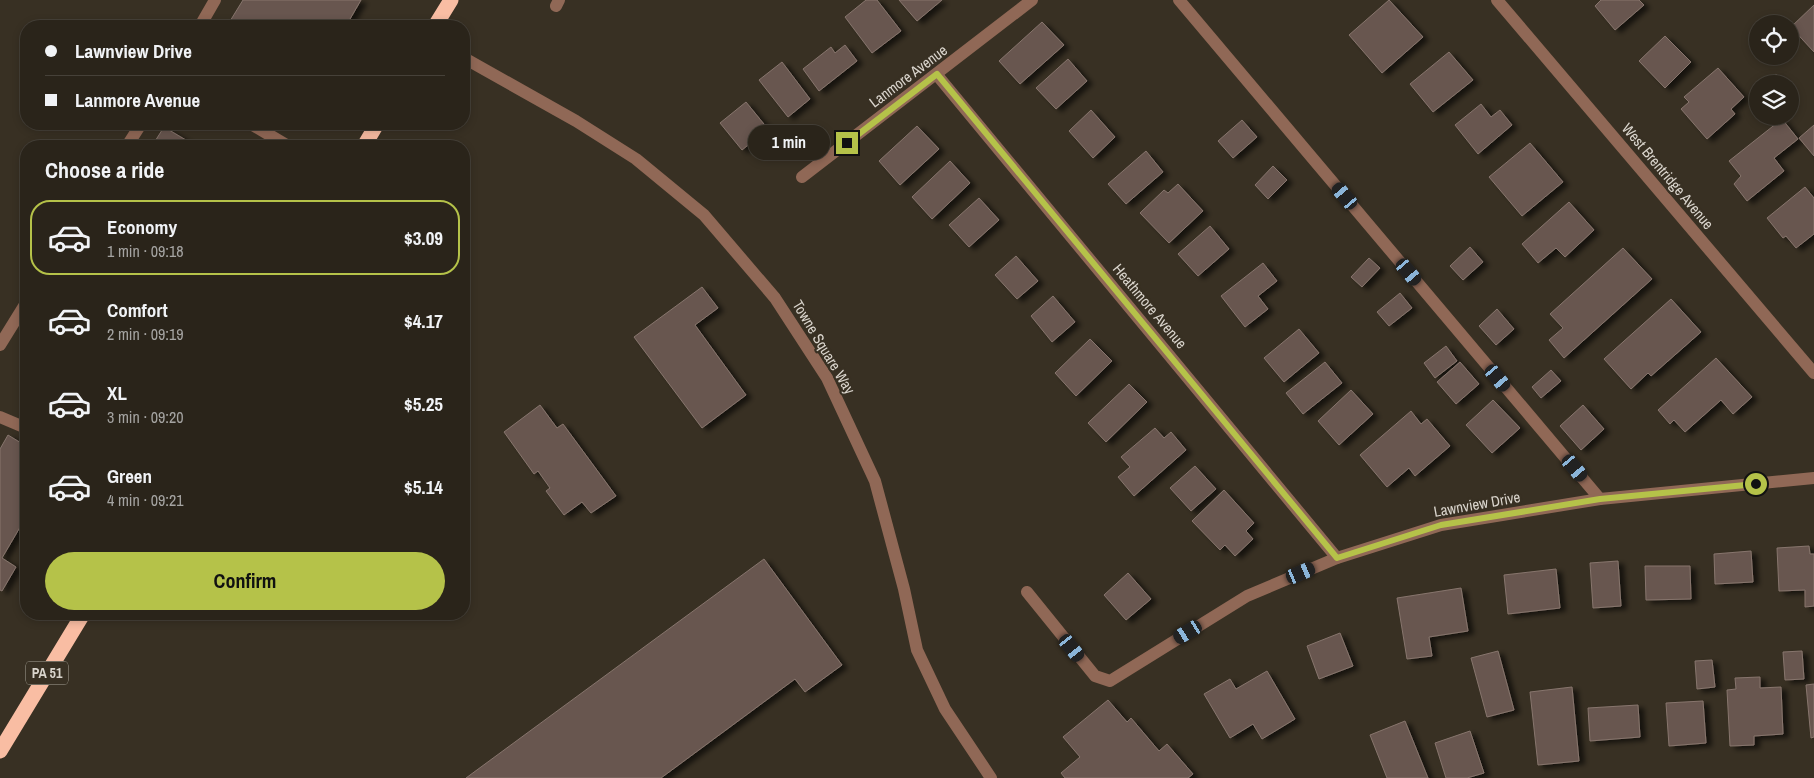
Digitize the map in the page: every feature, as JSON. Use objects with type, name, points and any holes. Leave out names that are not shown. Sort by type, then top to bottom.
[{"type":"highway","points":[[439,20],[451,0]]},
{"type":"highway","name":"PA 51","points":[[0,751],[79,620]]},
{"type":"street","points":[[203,20],[215,0]]},
{"type":"street","name":"Lanmore Avenue","points":[[802,177],[1032,0]]},
{"type":"street","points":[[1179,0],[1600,499]]},
{"type":"street","name":"West Brentridge Avenue","points":[[1497,0],[1814,373]]},
{"type":"street","name":"Towne Square Way","points":[[470,61],[576,121],[636,159],[704,214],[775,298],[827,378],[874,481],[904,589],[917,650],[946,708],[991,778]]},
{"type":"street","name":"Heathmore Avenue","points":[[937,74],[1337,558]]},
{"type":"street","points":[[261,130],[278,140]]},
{"type":"street","points":[[0,345],[20,313]]},
{"type":"street","points":[[0,418],[20,426]]},
{"type":"street","name":"Lawnview Drive","points":[[1027,592],[1095,676],[1110,681],[1247,596],[1337,558],[1441,525],[1600,499],[1814,478]]},
{"type":"building","points":[[243,0],[361,0],[349,20],[231,20]]},
{"type":"building","points":[[866,0],[877,0],[901,31],[872,53],[845,17]]},
{"type":"building","points":[[899,0],[942,0],[917,21]]},
{"type":"building","points":[[1389,0],[1423,37],[1382,73],[1349,35]]},
{"type":"building","points":[[1601,0],[1639,0],[1644,5],[1615,30],[1595,6]]},
{"type":"building","points":[[1814,5],[1814,52],[1799,36],[1799,19]]},
{"type":"building","points":[[1042,22],[1064,45],[1020,84],[999,61]]},
{"type":"building","points":[[1665,36],[1691,62],[1665,88],[1639,61]]},
{"type":"building","points":[[845,45],[857,61],[819,91],[803,69],[831,47],[835,53]]},
{"type":"building","points":[[1449,52],[1473,80],[1433,112],[1410,84]]},
{"type":"building","points":[[1068,59],[1087,81],[1056,109],[1036,88]]},
{"type":"building","points":[[782,62],[810,99],[788,117],[759,80]]},
{"type":"building","points":[[1718,68],[1744,97],[1731,109],[1735,114],[1707,139],[1681,109],[1689,102],[1684,97]]},
{"type":"building","points":[[746,102],[768,129],[742,150],[720,123]]},
{"type":"building","points":[[1481,104],[1491,117],[1500,110],[1512,125],[1478,154],[1455,125]]},
{"type":"building","points":[[1091,110],[1115,137],[1093,158],[1069,131]]},
{"type":"building","points":[[1242,120],[1257,137],[1233,158],[1218,141]]},
{"type":"building","points":[[1774,125],[1787,125],[1798,139],[1774,158],[1784,171],[1747,201],[1734,184],[1741,176],[1729,161]]},
{"type":"building","points":[[1814,125],[1814,156],[1799,138]]},
{"type":"building","points":[[917,126],[939,149],[900,185],[879,161]]},
{"type":"building","points":[[162,130],[169,130],[186,140],[156,140]]},
{"type":"building","points":[[1530,143],[1563,182],[1522,216],[1489,177]]},
{"type":"building","points":[[1146,151],[1163,172],[1126,204],[1108,184]]},
{"type":"building","points":[[950,161],[970,183],[932,219],[912,197]]},
{"type":"building","points":[[1273,166],[1287,180],[1268,199],[1255,185]]},
{"type":"building","points":[[1178,184],[1203,211],[1169,243],[1140,213],[1164,190],[1168,193]]},
{"type":"building","points":[[1805,187],[1814,198],[1814,234],[1796,248],[1786,236],[1783,238],[1767,218]]},
{"type":"building","points":[[979,198],[999,220],[969,247],[949,225]]},
{"type":"building","points":[[1569,202],[1594,230],[1565,257],[1556,248],[1538,263],[1522,244]]},
{"type":"building","points":[[1210,226],[1229,249],[1198,276],[1178,254]]},
{"type":"building","points":[[1470,247],[1483,262],[1463,280],[1450,266]]},
{"type":"building","points":[[1623,248],[1652,279],[1564,358],[1549,340],[1563,328],[1550,314]]},
{"type":"building","points":[[1016,256],[1038,281],[1017,299],[995,275]]},
{"type":"building","points":[[1369,258],[1380,268],[1362,287],[1351,277]]},
{"type":"building","points":[[1263,263],[1277,281],[1258,296],[1268,309],[1245,327],[1221,296]]},
{"type":"building","points":[[702,287],[718,308],[695,325],[746,395],[702,428],[634,337]]},
{"type":"building","points":[[1400,293],[1412,308],[1389,326],[1377,312]]},
{"type":"building","points":[[1053,296],[1075,322],[1052,342],[1031,316]]},
{"type":"building","points":[[1671,299],[1701,332],[1651,376],[1648,373],[1631,389],[1604,359]]},
{"type":"building","points":[[1497,309],[1514,329],[1496,345],[1479,326]]},
{"type":"building","points":[[1299,329],[1319,353],[1284,382],[1264,358]]},
{"type":"building","points":[[1090,339],[1112,361],[1076,396],[1055,373]]},
{"type":"building","points":[[1446,346],[1457,361],[1435,378],[1424,363]]},
{"type":"building","points":[[1716,358],[1752,397],[1733,414],[1721,400],[1685,432],[1674,420],[1670,424],[1658,410]]},
{"type":"building","points":[[1325,362],[1342,383],[1303,414],[1286,393]]},
{"type":"building","points":[[1460,362],[1479,384],[1456,404],[1437,382]]},
{"type":"building","points":[[1551,370],[1561,381],[1541,398],[1532,387]]},
{"type":"building","points":[[1129,384],[1147,402],[1106,442],[1088,423]]},
{"type":"building","points":[[1351,390],[1373,414],[1339,445],[1318,421]]},
{"type":"building","points":[[1493,400],[1520,428],[1492,453],[1466,425]]},
{"type":"building","points":[[540,405],[557,428],[563,424],[616,496],[591,513],[582,502],[564,515],[546,491],[550,488],[538,471],[534,474],[504,432]]},
{"type":"building","points":[[1583,405],[1604,429],[1581,450],[1560,426]]},
{"type":"building","points":[[1411,411],[1421,424],[1427,419],[1450,446],[1415,476],[1409,468],[1387,487],[1360,455]]},
{"type":"building","points":[[1155,428],[1164,438],[1171,432],[1186,450],[1134,496],[1118,477],[1130,467],[1121,457]]},
{"type":"building","points":[[8,435],[20,442],[20,527],[2,558],[16,567],[2,591],[0,590],[0,449]]},
{"type":"building","points":[[1195,466],[1216,489],[1191,511],[1170,488]]},
{"type":"building","points":[[1224,490],[1254,523],[1246,531],[1253,539],[1235,556],[1225,545],[1220,550],[1192,521]]},
{"type":"building","points":[[1809,546],[1810,554],[1814,554],[1814,606],[1805,607],[1805,590],[1779,591],[1777,548]]},
{"type":"building","points":[[1751,551],[1753,582],[1715,584],[1714,554]]},
{"type":"building","points":[[764,559],[842,665],[805,692],[795,679],[661,778],[466,778]]},
{"type":"building","points":[[1618,561],[1621,606],[1593,608],[1590,563]]},
{"type":"building","points":[[1645,566],[1690,566],[1691,599],[1646,600]]},
{"type":"building","points":[[1556,569],[1560,608],[1508,614],[1504,575]]},
{"type":"building","points":[[1128,573],[1151,599],[1126,620],[1104,595]]},
{"type":"building","points":[[1461,588],[1468,631],[1429,637],[1432,656],[1407,659],[1397,598]]},
{"type":"building","points":[[1340,633],[1353,666],[1319,679],[1307,646]]},
{"type":"building","points":[[1498,651],[1514,710],[1487,717],[1471,658]]},
{"type":"building","points":[[1802,651],[1804,679],[1785,680],[1783,652]]},
{"type":"building","points":[[1712,660],[1715,687],[1697,689],[1695,661]]},
{"type":"building","points":[[1267,671],[1295,719],[1262,739],[1253,724],[1230,738],[1204,694],[1230,679],[1236,689]]},
{"type":"building","points":[[1760,677],[1760,688],[1781,687],[1783,734],[1754,736],[1754,745],[1730,746],[1727,690],[1736,689],[1735,678]]},
{"type":"building","points":[[1814,684],[1814,737],[1811,738],[1806,685]]},
{"type":"building","points":[[1572,687],[1579,761],[1538,765],[1530,692]]},
{"type":"building","points":[[1108,700],[1127,722],[1131,718],[1159,751],[1167,744],[1193,774],[1188,778],[1065,778],[1061,773],[1080,757],[1063,737]]},
{"type":"building","points":[[1703,701],[1706,743],[1669,746],[1666,703]]},
{"type":"building","points":[[1638,705],[1640,737],[1590,741],[1588,708]]},
{"type":"building","points":[[1405,721],[1428,778],[1387,778],[1370,735]]},
{"type":"building","points":[[1470,731],[1484,773],[1467,778],[1446,778],[1435,743]]},
{"type":"route","points":[[847,143],[937,74],[1337,558],[1441,525],[1600,499],[1756,484]]}]
